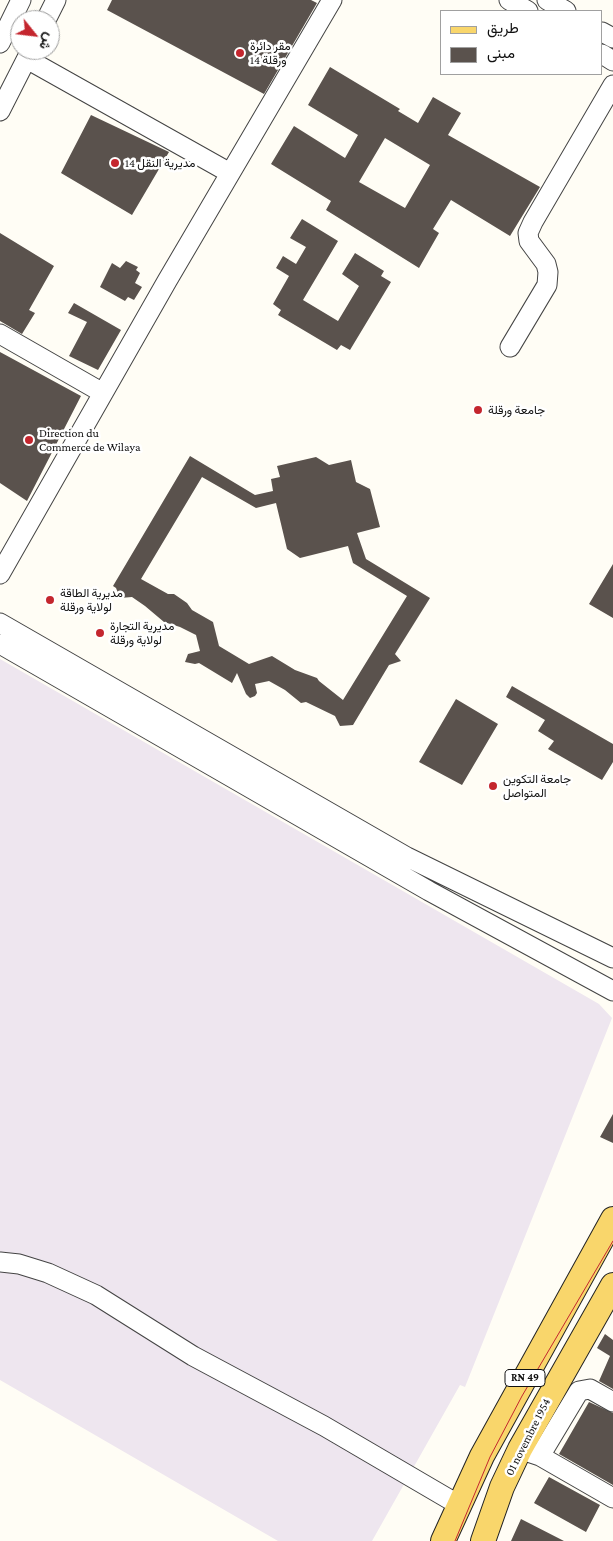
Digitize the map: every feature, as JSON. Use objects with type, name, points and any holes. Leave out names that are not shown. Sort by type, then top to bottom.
[{"type":"main road","name":"RN 49","points":[[443,1541],[482,1456],[613,1219]]},
{"type":"main road","name":"01 novembre 1954","points":[[482,1541],[502,1487],[530,1453],[568,1363],[613,1285]]},
{"type":"street","points":[[0,43],[22,0]]},
{"type":"street","points":[[0,574],[230,173],[332,0]]},
{"type":"street","points":[[509,0],[526,10]]},
{"type":"street","points":[[0,111],[26,60]]},
{"type":"street","points":[[38,60],[230,173]]},
{"type":"street","points":[[510,347],[547,286],[548,272],[546,264],[529,241],[528,233],[613,85]]},
{"type":"street","points":[[0,334],[103,393]]},
{"type":"street","points":[[0,623],[250,767],[355,837],[429,891],[613,991]]},
{"type":"street","points":[[0,644],[241,784],[355,837],[407,857],[613,958]]},
{"type":"street","points":[[241,784],[250,767]]},
{"type":"street","points":[[0,1262],[19,1264],[48,1273],[96,1295],[193,1356],[324,1426],[459,1505]]},
{"type":"street","points":[[568,1363],[576,1370],[590,1389],[613,1402]]},
{"type":"street","points":[[590,1389],[583,1389],[576,1395],[530,1453],[613,1498]]},
{"type":"shaded area","points":[[0,659],[599,1004],[612,1018],[465,1387],[460,1385],[372,1541],[278,1541],[0,1380]]},
{"type":"building","name":"مقر دائرة ورقلة 14","points":[[112,0],[311,0],[317,3],[264,94],[107,10]]},
{"type":"building","points":[[330,67],[400,109],[398,111],[418,123],[433,97],[461,113],[448,135],[540,187],[510,236],[451,200],[433,229],[439,233],[419,268],[326,210],[331,201],[271,164],[294,126],[345,158],[358,135],[308,105]],"holes":[[[385,138],[430,165],[405,208],[359,182]]]},
{"type":"building","name":"مديرية النقل 14","points":[[91,115],[169,152],[132,215],[61,173]]},
{"type":"building","points":[[302,219],[338,241],[303,300],[338,321],[359,286],[342,274],[355,253],[384,271],[381,276],[391,282],[350,350],[341,345],[337,350],[278,315],[281,310],[273,304],[289,276],[276,268],[283,256],[296,264],[306,247],[290,238]]},
{"type":"building","points":[[0,233],[54,266],[29,310],[35,313],[22,334],[0,321]]},
{"type":"building","points":[[126,261],[138,267],[136,270],[140,273],[135,283],[142,287],[134,300],[128,297],[125,301],[100,287],[112,263],[120,268]]},
{"type":"building","points":[[74,303],[121,330],[98,370],[69,356],[87,322],[68,313]]},
{"type":"building","name":"Direction du Commerce de Wilaya","points":[[0,352],[81,396],[27,501],[0,483]]},
{"type":"building","points":[[190,456],[255,495],[273,491],[271,479],[280,477],[277,466],[316,457],[329,465],[351,460],[356,482],[370,489],[380,527],[357,533],[366,559],[430,598],[395,654],[401,661],[389,665],[353,725],[340,726],[335,716],[306,702],[301,703],[285,690],[269,681],[255,684],[257,693],[250,698],[246,694],[237,673],[232,683],[199,663],[185,662],[188,654],[200,651],[196,635],[164,622],[132,597],[120,598],[116,588],[113,586]],"holes":[[[202,477],[256,508],[276,503],[287,549],[300,558],[348,546],[353,563],[407,596],[343,700],[317,678],[295,670],[272,656],[249,664],[219,646],[213,622],[192,610],[187,603],[174,594],[168,594],[141,579]]]},
{"type":"building","points":[[613,564],[613,618],[589,604]]},
{"type":"building","points":[[512,686],[613,744],[613,762],[602,780],[548,749],[554,741],[538,731],[545,720],[506,697]]},
{"type":"building","points":[[456,699],[498,724],[462,785],[419,762]]},
{"type":"building","points":[[613,1114],[613,1143],[600,1137]]},
{"type":"building","points":[[605,1334],[613,1340],[613,1389],[599,1381],[610,1356],[597,1348]]},
{"type":"building","points":[[589,1402],[613,1413],[613,1485],[559,1454]]},
{"type":"building","points":[[549,1477],[600,1505],[586,1532],[534,1503]]},
{"type":"building","points":[[521,1519],[564,1541],[511,1541]]},
{"type":"tram line","points":[[455,1541],[490,1457],[522,1396],[613,1241]]},
{"type":"place","name":"مقر دائرة ورقلة 14","points":[[240,53]]},
{"type":"place","name":"مديرية النقل 14","points":[[115,163]]},
{"type":"place","name":"جامعة ورقلة","points":[[478,410]]},
{"type":"place","name":"Direction du Commerce de Wilaya","points":[[29,440]]},
{"type":"place","name":"مديرية الطاقة لولاية ورقلة","points":[[50,600]]},
{"type":"place","name":"مديرية التجارة لولاية ورقلة","points":[[100,633]]},
{"type":"place","name":"جامعة التكوين المتواصل","points":[[493,786]]}]
